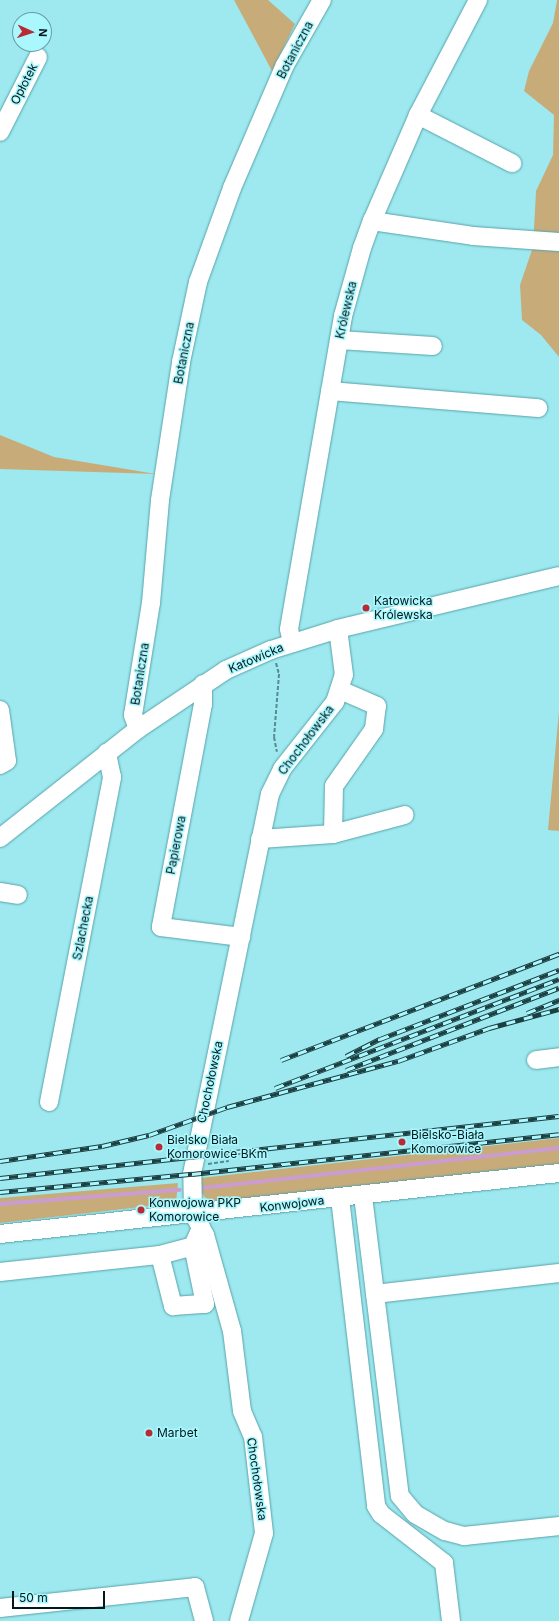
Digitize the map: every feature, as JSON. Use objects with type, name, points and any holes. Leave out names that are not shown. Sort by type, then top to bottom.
[{"type":"street","name":"Botaniczna","points":[[138,729],[133,715],[151,603],[160,500],[181,362],[198,282],[232,188],[285,65],[322,0]]},
{"type":"street","name":"Królewska","points":[[292,643],[289,629],[343,316],[372,221],[418,115],[478,0]]},
{"type":"street","name":"Opłotek","points":[[0,132],[38,57]]},
{"type":"street","points":[[418,115],[512,163]]},
{"type":"street","points":[[372,221],[473,236],[559,242]]},
{"type":"street","points":[[339,340],[433,346]]},
{"type":"street","points":[[330,391],[538,408]]},
{"type":"street","name":"Katowicka","points":[[0,838],[138,729],[226,670],[292,643],[338,629],[559,576]]},
{"type":"street","name":"Chochołowska","points":[[239,1621],[264,1533],[253,1438],[242,1411],[232,1331],[197,1220],[193,1165],[270,794],[282,769],[335,702],[340,690],[344,675],[338,629]]},
{"type":"street","name":"Papierowa","points":[[203,684],[203,704],[161,927],[240,937]]},
{"type":"street","points":[[333,834],[334,786],[374,729],[377,706],[340,690]]},
{"type":"street","points":[[0,710],[7,761],[0,765]]},
{"type":"street","name":"Szlachecka","points":[[49,1102],[112,777],[106,753]]},
{"type":"street","points":[[260,839],[333,834],[405,815]]},
{"type":"street","points":[[0,892],[18,895]]},
{"type":"street","points":[[536,1060],[559,1057]]},
{"type":"street","name":"Konwojowa","points":[[0,1234],[197,1220],[340,1198],[559,1173]]},
{"type":"street","points":[[363,1196],[400,1496],[406,1506],[415,1514],[445,1531],[464,1536],[559,1526]]},
{"type":"street","points":[[340,1198],[376,1506],[381,1514],[444,1563],[451,1621]]},
{"type":"street","points":[[160,1255],[173,1306],[204,1304],[193,1246],[197,1220]]},
{"type":"street","points":[[0,1272],[160,1255],[193,1246]]},
{"type":"street","points":[[375,1294],[559,1273]]},
{"type":"street","points":[[0,1608],[195,1587],[204,1621]]},
{"type":"path","points":[[193,1165],[229,1161]]},
{"type":"shaded area","points":[[234,0],[268,0],[295,24],[272,71]]},
{"type":"shaded area","points":[[557,0],[559,0],[559,357],[541,335],[522,320],[520,285],[533,247],[536,191],[553,155],[554,115],[524,91],[529,71],[553,23]]},
{"type":"shaded area","points":[[0,435],[54,457],[156,474],[0,469]]},
{"type":"shaded area","points":[[559,711],[559,831],[548,830]]},
{"type":"shaded area","points":[[559,1138],[559,1167],[219,1205],[207,1200],[202,1193],[201,1178]]},
{"type":"shaded area","points":[[178,1183],[176,1203],[0,1223],[0,1198]]},
{"type":"waterway","points":[[203,1188],[559,1148]]},
{"type":"waterway","points":[[0,1204],[179,1190]]},
{"type":"railway","points":[[281,1060],[559,954]]},
{"type":"railway","points":[[346,1056],[380,1039],[559,970]]},
{"type":"railway","points":[[275,1088],[559,979]]},
{"type":"railway","points":[[346,1070],[559,988]]},
{"type":"railway","points":[[527,1013],[559,1000]]},
{"type":"railway","points":[[0,1161],[102,1146],[149,1135],[227,1107],[398,1061],[489,1028],[559,1009]]},
{"type":"railway","points":[[0,1178],[559,1116]]},
{"type":"railway","points":[[0,1192],[192,1174],[559,1134]]},
{"type":"place","name":"Katowicka Królewska","points":[[366,608]]},
{"type":"place","name":"Bielsko-Biała Komorowice","points":[[402,1142]]},
{"type":"place","name":"Bielsko Biała Komorowice BKm","points":[[159,1147]]},
{"type":"place","name":"Konwojowa PKP Komorowice","points":[[141,1210]]},
{"type":"place","name":"Marbet","points":[[149,1433]]}]
